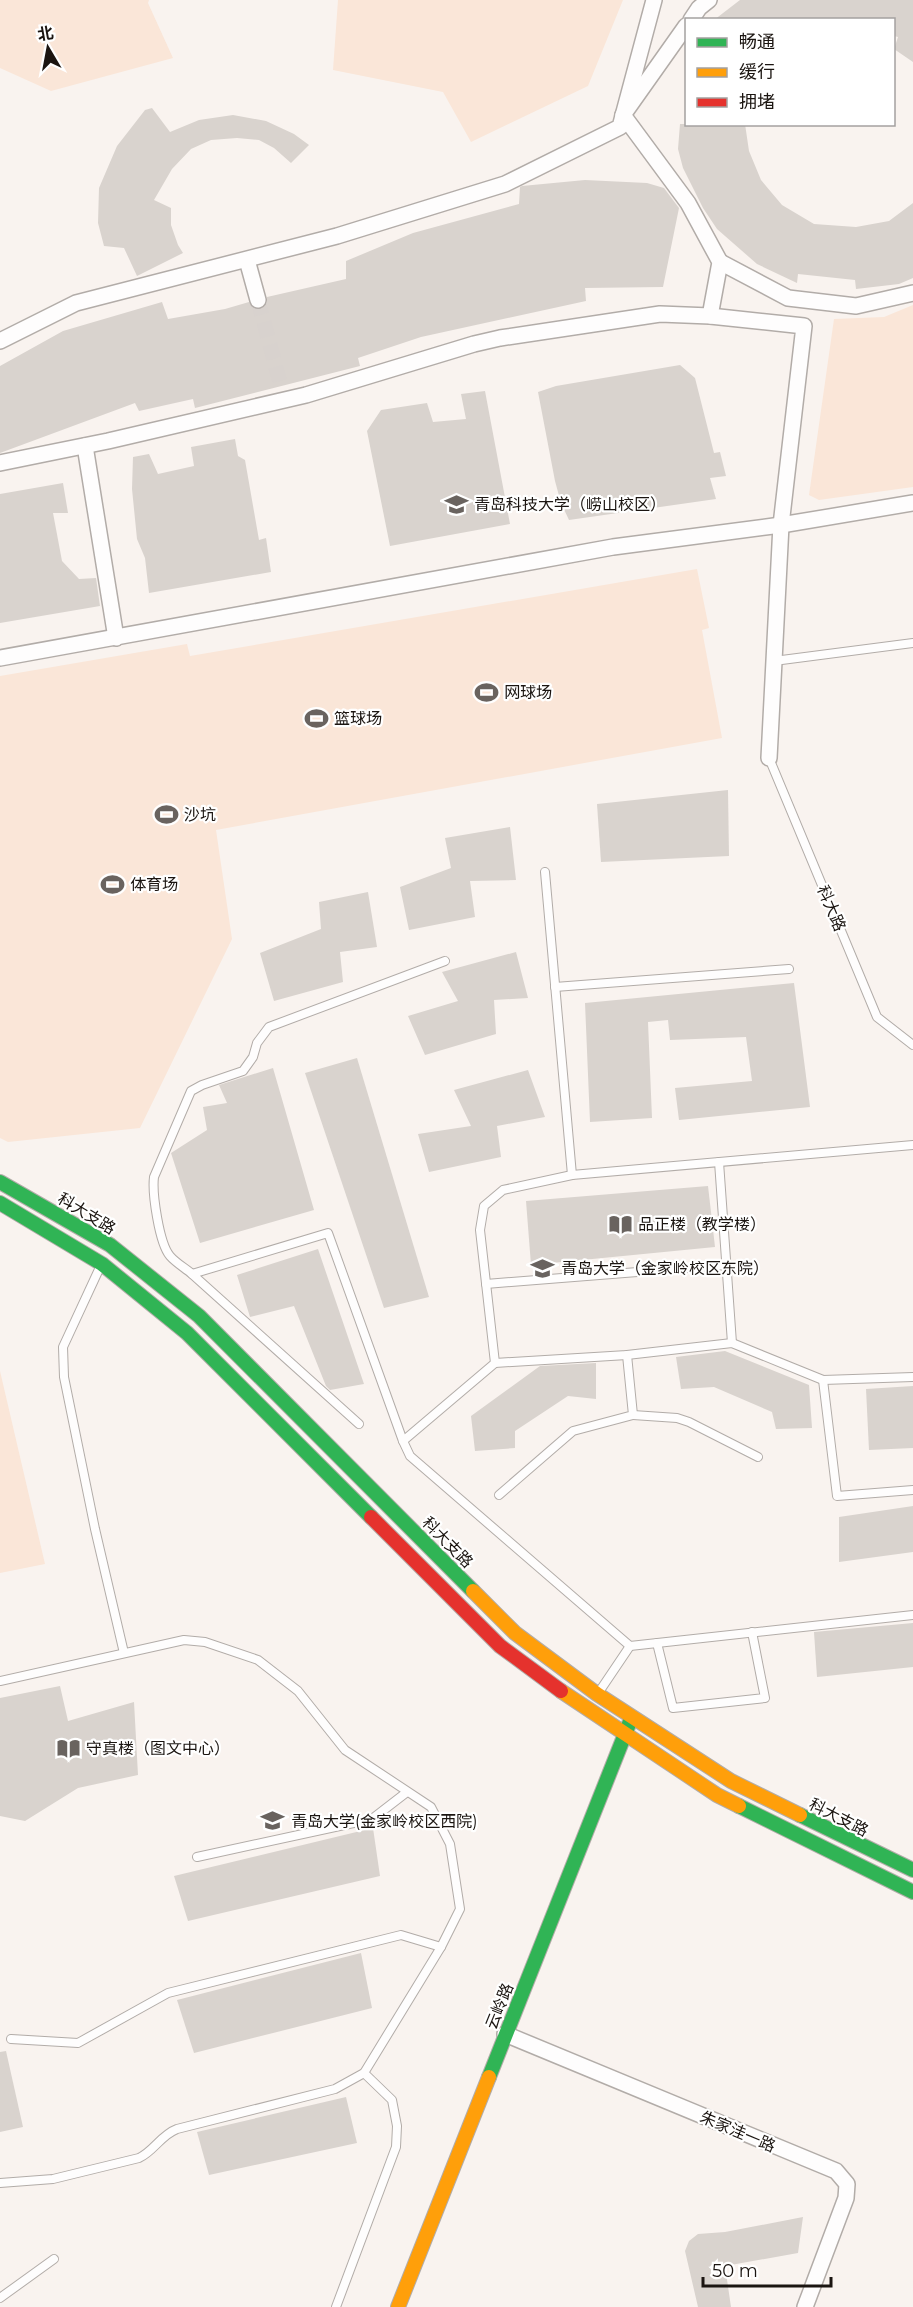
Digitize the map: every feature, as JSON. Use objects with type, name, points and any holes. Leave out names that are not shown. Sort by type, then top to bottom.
[{"type":"main road","name":"科大支路","points":[[0,1182],[110,1245],[200,1316],[515,1633],[632,1718],[731,1781],[913,1870]]},
{"type":"main road","points":[[0,1203],[102,1264],[187,1333],[500,1646],[586,1710],[717,1795],[913,1892]]},
{"type":"main road","name":"云岭路","points":[[398,2307],[623,1735],[632,1718]]},
{"type":"street","points":[[0,341],[76,303],[337,236],[505,184],[620,127],[654,0]]},
{"type":"street","points":[[692,18],[699,8],[709,0]]},
{"type":"street","points":[[623,115],[685,29]]},
{"type":"street","points":[[623,115],[688,203],[720,262],[788,298],[856,306],[913,293]]},
{"type":"street","points":[[247,260],[258,300]]},
{"type":"street","points":[[710,316],[720,262]]},
{"type":"street","points":[[0,463],[85,446],[500,338],[660,314],[710,316],[804,326],[782,525],[769,758]]},
{"type":"street","points":[[85,446],[116,638]]},
{"type":"street","points":[[0,658],[613,546],[782,525],[913,503]]},
{"type":"street","name":"朱家洼一路","points":[[505,2034],[836,2171],[847,2184],[846,2198],[805,2307]]},
{"type":"lane","points":[[774,662],[913,643]]},
{"type":"lane","name":"科大路","points":[[769,758],[877,1017],[913,1045]]},
{"type":"lane","points":[[545,872],[572,1175]]},
{"type":"lane","points":[[359,1424],[170,1256],[164,1246],[152,1188],[154,1177],[191,1091],[243,1071],[254,1057],[257,1043],[269,1027],[445,961]]},
{"type":"lane","points":[[555,987],[789,969]]},
{"type":"lane","points":[[495,1362],[480,1230],[484,1206],[503,1190],[572,1175],[913,1145]]},
{"type":"lane","points":[[718,1162],[732,1343]]},
{"type":"lane","points":[[192,1274],[328,1233],[410,1456],[630,1646],[913,1615]]},
{"type":"lane","points":[[110,1245],[63,1347],[64,1377],[95,1529],[124,1653]]},
{"type":"lane","points":[[486,1284],[726,1265]]},
{"type":"lane","points":[[403,1441],[495,1362],[627,1354],[732,1343],[823,1380],[913,1377]]},
{"type":"lane","points":[[627,1354],[633,1415]]},
{"type":"lane","points":[[823,1380],[837,1496],[913,1490]]},
{"type":"lane","points":[[499,1495],[573,1431],[633,1415],[677,1418],[689,1422],[758,1457]]},
{"type":"lane","points":[[657,1643],[673,1708],[765,1698],[753,1632]]},
{"type":"lane","points":[[0,1681],[184,1640],[205,1642],[258,1660],[298,1690],[345,1750],[431,1806],[450,1844],[460,1908],[441,1947],[364,2073],[335,2089],[168,2132],[139,2158],[53,2179],[0,2183]]},
{"type":"lane","points":[[586,1710],[630,1646]]},
{"type":"lane","points":[[197,1857],[372,1819],[407,1792]]},
{"type":"lane","points":[[11,2039],[78,2043],[168,1993],[401,1935],[441,1947]]},
{"type":"lane","points":[[336,2307],[396,2147],[397,2126],[393,2100],[364,2073]]},
{"type":"lane","points":[[0,2298],[54,2259]]},
{"type":"shaded area","points":[[0,0],[149,0],[148,3],[173,58],[51,91],[0,68]]},
{"type":"shaded area","points":[[338,0],[623,0],[588,86],[471,142],[443,92],[333,70]]},
{"type":"shaded area","points":[[913,305],[913,487],[819,500],[809,495],[834,319],[884,317]]},
{"type":"shaded area","name":"体育场","points":[[697,569],[709,628],[702,630],[722,738],[216,830],[232,939],[140,1128],[8,1142],[0,1138],[0,676],[187,644],[190,656]]},
{"type":"shaded area","points":[[0,1371],[45,1564],[0,1573]]},
{"type":"building","points":[[740,0],[913,0],[913,62],[895,50],[898,37],[895,36],[895,18],[717,18]]},
{"type":"building","points":[[152,108],[170,132],[199,120],[233,115],[266,121],[294,134],[309,145],[291,163],[274,148],[259,140],[237,138],[211,140],[191,149],[172,169],[154,200],[171,208],[171,225],[183,253],[137,276],[124,248],[104,246],[98,223],[99,188],[117,146],[145,110]]},
{"type":"building","points":[[680,124],[685,124],[685,126],[745,126],[749,151],[761,180],[782,205],[814,224],[856,227],[889,221],[913,203],[913,278],[899,284],[856,289],[855,280],[798,274],[797,283],[757,264],[717,229],[703,208],[683,168],[678,149]]},
{"type":"building","points":[[585,180],[647,183],[664,188],[679,208],[663,287],[585,288],[586,301],[421,337],[358,358],[360,366],[195,408],[193,399],[139,411],[135,403],[0,453],[0,366],[63,331],[162,302],[168,319],[225,309],[249,302],[255,309],[261,309],[267,303],[267,297],[346,279],[346,261],[413,233],[519,204],[520,187],[522,186]]},
{"type":"building","points":[[680,365],[695,378],[714,453],[720,452],[726,476],[710,478],[716,499],[569,520],[555,481],[538,392],[556,386]]},
{"type":"building","points":[[485,391],[510,524],[390,546],[367,431],[381,410],[427,403],[433,422],[466,419],[461,394]]},
{"type":"building","points":[[235,439],[238,456],[245,460],[259,540],[266,538],[271,572],[149,593],[145,558],[137,539],[132,489],[133,457],[149,454],[158,474],[194,466],[191,447]]},
{"type":"building","points":[[63,483],[68,513],[53,513],[62,561],[79,579],[96,578],[100,606],[0,623],[0,494]]},
{"type":"building","points":[[728,790],[729,856],[601,862],[597,804]]},
{"type":"building","points":[[510,827],[516,880],[470,881],[475,917],[409,930],[400,887],[451,868],[445,838]]},
{"type":"building","points":[[368,892],[377,947],[340,952],[343,982],[274,1001],[260,953],[321,929],[319,902]]},
{"type":"building","points":[[516,952],[528,998],[494,1000],[496,1034],[425,1055],[408,1016],[458,1001],[442,972]]},
{"type":"building","points":[[794,983],[810,1107],[679,1120],[675,1088],[752,1081],[746,1037],[670,1040],[668,1020],[648,1022],[652,1118],[590,1122],[585,1003]]},
{"type":"building","points":[[357,1058],[429,1297],[384,1308],[305,1073]]},
{"type":"building","points":[[273,1068],[314,1210],[200,1243],[171,1153],[207,1130],[203,1107],[227,1103],[219,1085]]},
{"type":"building","points":[[528,1070],[545,1117],[497,1126],[501,1157],[429,1172],[418,1134],[471,1126],[454,1090]]},
{"type":"building","name":"品正楼（教学楼）","points":[[708,1186],[715,1247],[531,1265],[526,1201]]},
{"type":"building","points":[[318,1249],[364,1384],[330,1390],[326,1386],[294,1306],[250,1317],[237,1275]]},
{"type":"building","points":[[725,1351],[809,1385],[812,1428],[776,1429],[772,1412],[714,1387],[681,1389],[676,1357]]},
{"type":"building","points":[[596,1363],[596,1399],[568,1396],[515,1431],[515,1448],[475,1451],[471,1416],[540,1366]]},
{"type":"building","points":[[913,1386],[913,1448],[869,1450],[866,1389]]},
{"type":"building","points":[[913,1506],[913,1552],[839,1562],[839,1517]]},
{"type":"building","points":[[913,1623],[913,1667],[817,1677],[814,1632]]},
{"type":"building","name":"守真楼（图文中心）","points":[[60,1686],[68,1721],[134,1702],[138,1775],[78,1788],[25,1821],[0,1816],[0,1698]]},
{"type":"building","points":[[373,1828],[380,1876],[188,1921],[174,1876]]},
{"type":"building","points":[[361,1953],[372,2008],[194,2053],[177,2000]]},
{"type":"building","points":[[6,2051],[23,2127],[0,2132],[0,2052]]},
{"type":"building","points":[[346,2097],[357,2143],[209,2175],[197,2132]]},
{"type":"building","points":[[803,2217],[798,2253],[725,2266],[731,2307],[698,2307],[685,2251],[689,2241],[698,2234],[725,2232]]},
{"type":"tunnel","points":[[258,300],[281,386]]},
{"type":"traffic: fast","points":[[0,1182],[110,1245],[199,1316],[473,1591]]},
{"type":"traffic: fast","points":[[0,1203],[102,1264],[187,1333],[371,1517]]},
{"type":"traffic: fast","points":[[489,2077],[631,1719]]},
{"type":"traffic: fast","points":[[739,1806],[913,1892]]},
{"type":"traffic: fast","points":[[800,1815],[913,1870]]},
{"type":"traffic: slow","points":[[473,1591],[515,1633],[597,1694],[731,1781],[800,1815]]},
{"type":"traffic: slow","points":[[561,1691],[717,1795],[739,1806]]},
{"type":"traffic: slow","points":[[398,2307],[489,2077]]},
{"type":"traffic: jam","points":[[371,1517],[500,1646],[561,1691]]},
{"type":"place","name":"青岛科技大学（崂山校区）","points":[[456,504]]},
{"type":"place","name":"网球场","points":[[486,692]]},
{"type":"place","name":"篮球场","points":[[316,718]]},
{"type":"place","name":"沙坑","points":[[166,814]]},
{"type":"place","name":"体育场","points":[[112,884]]},
{"type":"place","name":"品正楼（教学楼）","points":[[620,1224]]},
{"type":"place","name":"青岛大学（金家岭校区东院）","points":[[543,1268]]},
{"type":"place","name":"守真楼（图文中心）","points":[[68,1748]]},
{"type":"place","name":"青岛大学(金家岭校区西院)","points":[[273,1821]]}]
